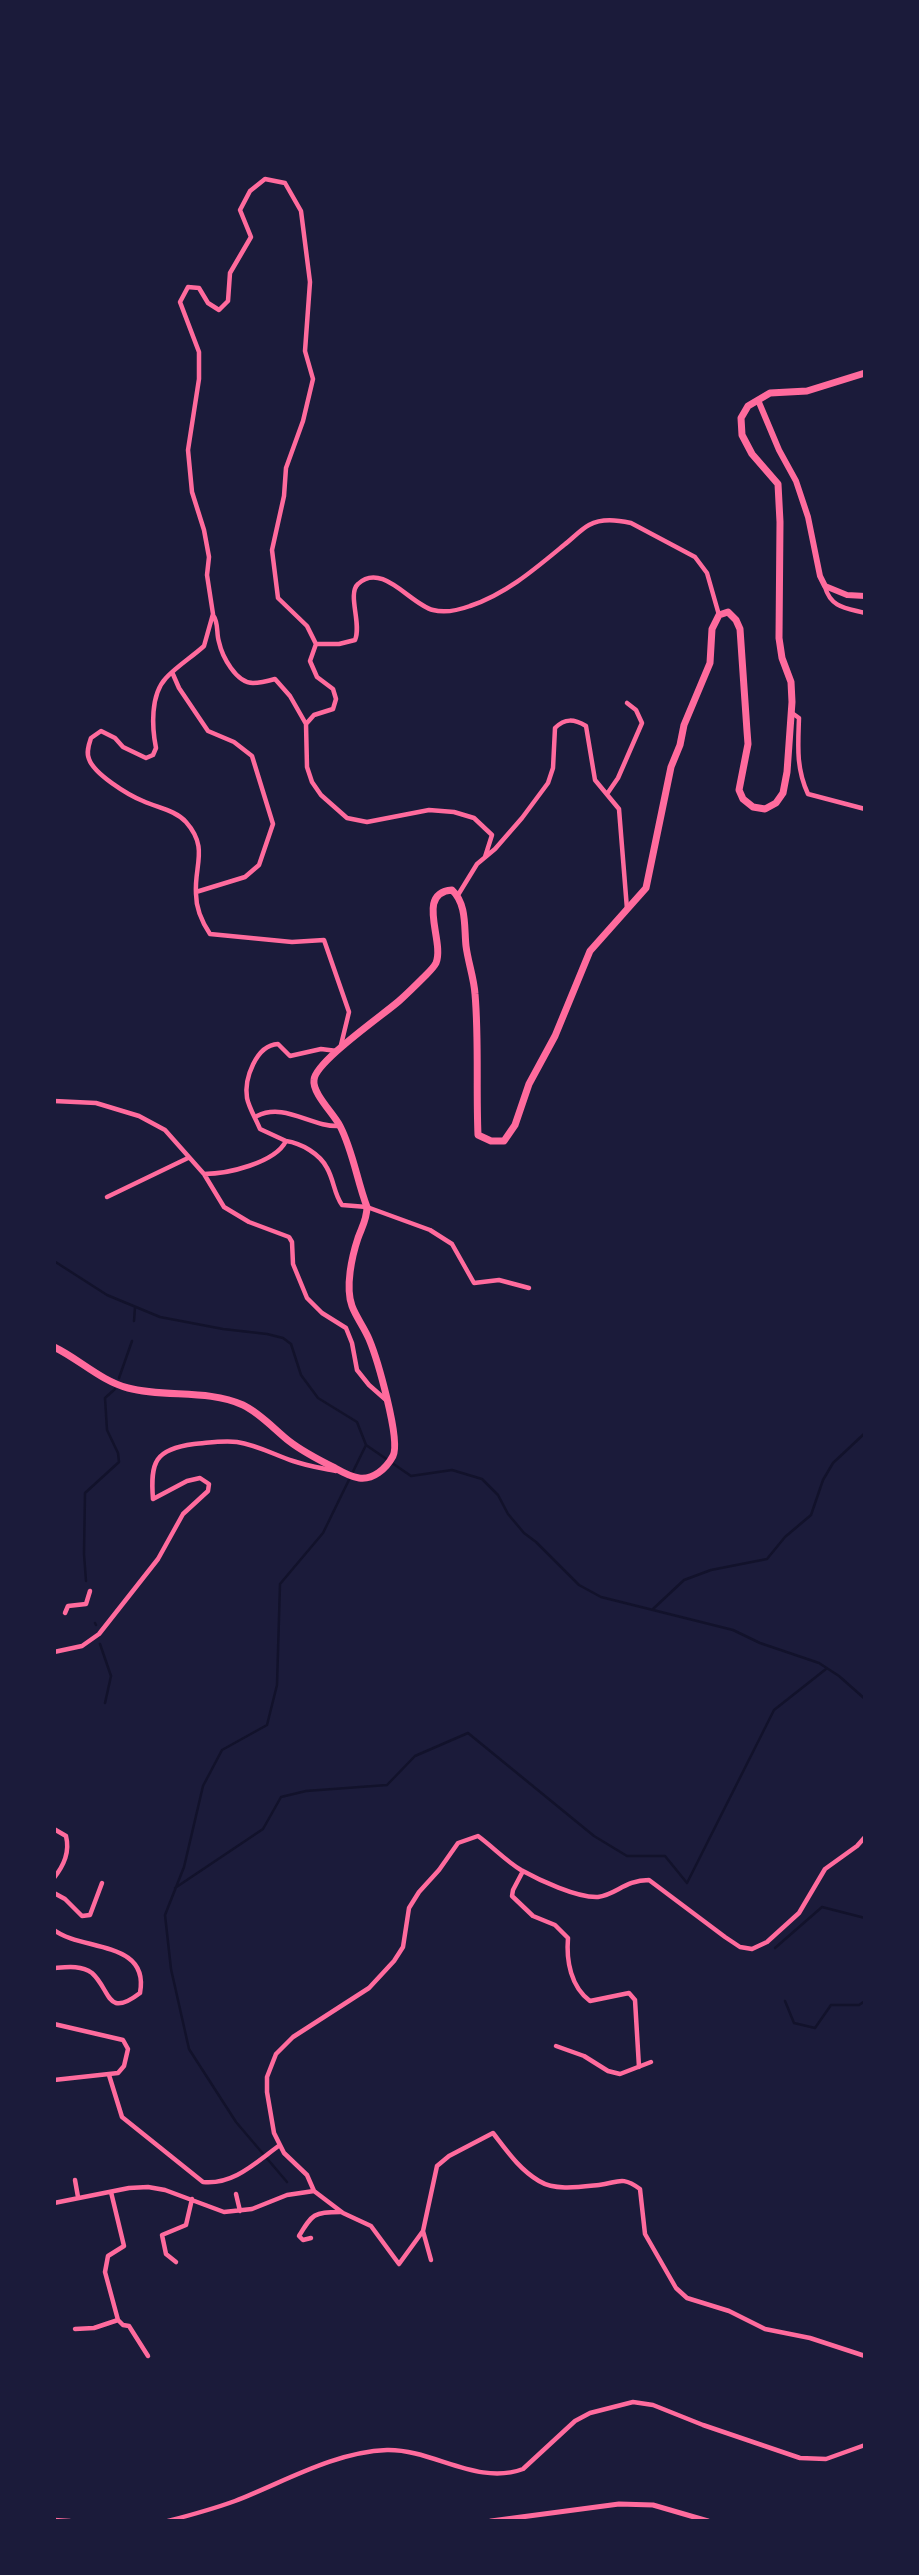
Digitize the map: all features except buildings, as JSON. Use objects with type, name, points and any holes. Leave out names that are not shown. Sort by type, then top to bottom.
[{"type":"main road","points":[[54,1347],[108,1380],[128,1388],[212,1395],[245,1406],[305,1452],[358,1478],[371,1478],[393,1457],[396,1444],[384,1381],[352,1305],[350,1288],[352,1264],[367,1217],[367,1207],[341,1126],[314,1087],[314,1080],[320,1068],[352,1038],[399,1001],[436,965],[438,954],[433,909],[435,897],[443,891],[452,890],[458,895],[464,912],[468,965],[475,991],[478,1135],[491,1141],[504,1141],[515,1125],[529,1084],[555,1036],[590,951],[646,888],[671,767],[688,714],[710,663],[712,629],[719,615],[728,612],[740,629],[748,744],[739,790],[743,799],[753,807],[765,809],[776,803],[783,793],[787,772],[792,713],[791,682],[782,659],[779,638],[778,484],[752,454],[742,435],[741,418],[748,406],[770,393],[807,391],[865,373]]},
{"type":"main road","points":[[758,400],[779,450],[796,481],[808,517],[818,569],[825,586],[847,596],[865,596]]},
{"type":"street","points":[[306,724],[314,715],[333,709],[336,699],[333,689],[317,677],[310,661],[316,643],[307,626],[278,598],[272,550],[284,496],[286,468],[303,421],[313,379],[306,351],[310,282],[301,211],[285,183],[265,179],[250,191],[240,209],[251,237],[230,273],[228,301],[219,310],[208,303],[199,288],[188,287],[180,302],[199,352],[199,379],[188,450],[188,469],[209,557],[207,575],[213,614],[204,646],[163,681],[157,696],[152,730],[156,748],[153,755],[146,758],[123,747],[115,738],[101,731],[91,738],[87,755],[93,768],[114,784],[140,800],[177,814],[187,823],[200,846],[196,892],[200,918],[209,934],[239,939],[324,940],[349,1012],[340,1051],[321,1049],[290,1056],[278,1044],[270,1044],[260,1053],[247,1082],[248,1101],[257,1116],[260,1129],[286,1142],[303,1145],[327,1167],[336,1196],[342,1205],[367,1207],[430,1230],[452,1244],[474,1283],[499,1280],[529,1288]]},
{"type":"street","points":[[316,643],[339,644],[355,640],[359,633],[353,592],[358,584],[368,578],[382,578],[425,608],[435,611],[470,607],[527,576],[589,525],[603,520],[631,523],[695,557],[707,573],[719,615]]},
{"type":"street","points":[[825,586],[828,598],[837,606],[865,613]]},
{"type":"street","points":[[213,614],[217,620],[218,641],[224,656],[240,678],[250,683],[275,679],[290,696],[306,724],[307,767],[321,796],[347,818],[368,821],[429,810],[474,818],[492,835],[485,857]]},
{"type":"street","points":[[172,672],[179,688],[208,731],[234,742],[252,757],[273,824],[260,865],[245,877],[196,892]]},
{"type":"street","points":[[607,794],[618,778],[642,723],[636,710],[627,703]]},
{"type":"street","points":[[792,713],[799,718],[799,775],[808,794],[865,809]]},
{"type":"street","points":[[458,895],[477,864],[522,818],[548,783],[553,768],[555,728],[561,722],[571,720],[586,726],[595,780],[619,809],[627,910]]},
{"type":"street","points":[[54,1101],[96,1104],[139,1116],[165,1130],[204,1174],[224,1207],[249,1222],[289,1237],[292,1242],[293,1264],[307,1298],[322,1313],[346,1328],[357,1370],[386,1400]]},
{"type":"street","points":[[257,1116],[267,1112],[280,1112],[305,1117],[331,1127],[341,1126]]},
{"type":"street","points":[[204,1174],[275,1156],[286,1142]]},
{"type":"street","points":[[107,1197],[188,1158]]},
{"type":"street","points":[[54,1652],[82,1646],[99,1634],[158,1559],[183,1514],[208,1491],[209,1484],[200,1478],[187,1480],[153,1499],[152,1479],[155,1465],[173,1447],[218,1441],[237,1442],[271,1451],[292,1461],[343,1472]]},
{"type":"street","points":[[65,1613],[68,1606],[86,1604],[90,1591]]},
{"type":"street","points":[[54,1829],[66,1836],[68,1847],[61,1868],[54,1878]]},
{"type":"street","points":[[865,1837],[825,1869],[799,1913],[767,1941],[752,1949],[740,1947],[725,1937],[649,1880],[630,1881],[599,1897],[586,1896],[523,1871],[478,1836],[458,1843],[409,1908],[403,1947],[394,1961],[369,1987],[302,2029],[276,2054],[267,2077],[274,2133],[284,2153],[307,2175],[314,2191],[343,2213],[371,2226],[399,2264],[423,2231],[438,2166],[450,2156],[493,2133],[518,2165],[541,2183],[562,2188],[600,2185],[615,2180],[629,2181],[640,2189],[645,2234],[676,2288],[687,2298],[729,2311],[765,2329],[810,2338],[865,2356]]},
{"type":"street","points":[[523,1871],[512,1896],[533,1916],[563,1931],[568,1938],[568,1963],[579,1993],[590,2001],[629,1993],[635,2000],[639,2067]]},
{"type":"street","points":[[54,1893],[65,1899],[82,1916],[90,1915],[102,1883]]},
{"type":"street","points":[[54,1930],[61,1935],[98,1945],[131,1959],[142,1981],[140,1993],[127,2003],[117,2004],[110,2000],[93,1974],[83,1968],[54,1968]]},
{"type":"street","points":[[54,2024],[123,2040],[128,2049],[124,2066],[118,2073],[54,2080]]},
{"type":"street","points":[[556,2046],[620,2074],[651,2062]]},
{"type":"street","points":[[109,2075],[121,2117],[203,2182],[214,2183],[237,2177],[280,2145]]},
{"type":"street","points":[[75,2180],[78,2197]]},
{"type":"street","points":[[54,2203],[148,2187],[165,2190],[224,2212],[252,2209],[287,2195],[314,2191]]},
{"type":"street","points":[[111,2192],[124,2246],[108,2256],[105,2272],[118,2320],[129,2326],[148,2356]]},
{"type":"street","points":[[236,2194],[240,2211]]},
{"type":"street","points":[[176,2262],[166,2254],[162,2235],[186,2225],[192,2199]]},
{"type":"street","points":[[311,2238],[303,2240],[299,2236],[311,2216],[321,2212],[343,2213]]},
{"type":"street","points":[[423,2231],[431,2260]]},
{"type":"street","points":[[75,2329],[94,2328],[118,2320]]},
{"type":"street","points":[[168,2521],[234,2501],[332,2461],[363,2453],[408,2451],[465,2469],[513,2473],[523,2469],[575,2421],[590,2413],[633,2402],[653,2405],[716,2430],[800,2458],[826,2459],[865,2445]]},
{"type":"street","points":[[491,2521],[619,2504],[653,2505],[708,2521]]},
{"type":"street","points":[[54,2520],[69,2521]]},
{"type":"waterway","points":[[54,1261],[107,1295],[160,1317],[283,1338],[291,1344],[301,1375],[318,1398],[357,1422],[366,1445],[411,1476],[452,1470],[482,1479],[498,1495],[508,1514],[524,1533],[579,1585],[601,1597],[733,1630],[760,1643],[819,1663],[865,1699]]},
{"type":"waterway","points":[[134,1321],[135,1307]]},
{"type":"waterway","points":[[119,1378],[132,1341]]},
{"type":"waterway","points":[[86,1581],[85,1493],[119,1462],[118,1453],[107,1430],[105,1398],[115,1389]]},
{"type":"waterway","points":[[653,1609],[684,1580],[711,1570],[767,1559],[785,1537],[811,1515],[823,1480],[833,1463],[865,1433]]},
{"type":"waterway","points":[[287,2182],[236,2122],[189,2049],[171,1969],[165,1915],[184,1867],[203,1786],[222,1750],[267,1725],[277,1685],[280,1584],[323,1533],[366,1445]]},
{"type":"waterway","points":[[100,1644],[111,1676],[105,1703]]},
{"type":"waterway","points":[[175,1888],[263,1829],[281,1797],[306,1791],[387,1785],[415,1756],[468,1733],[594,1836],[627,1856],[665,1856],[687,1883],[774,1710],[826,1669]]},
{"type":"waterway","points":[[775,1948],[822,1907],[865,1918]]},
{"type":"waterway","points":[[785,2001],[794,2023],[815,2028],[831,2005],[859,2005],[865,2001]]}]
